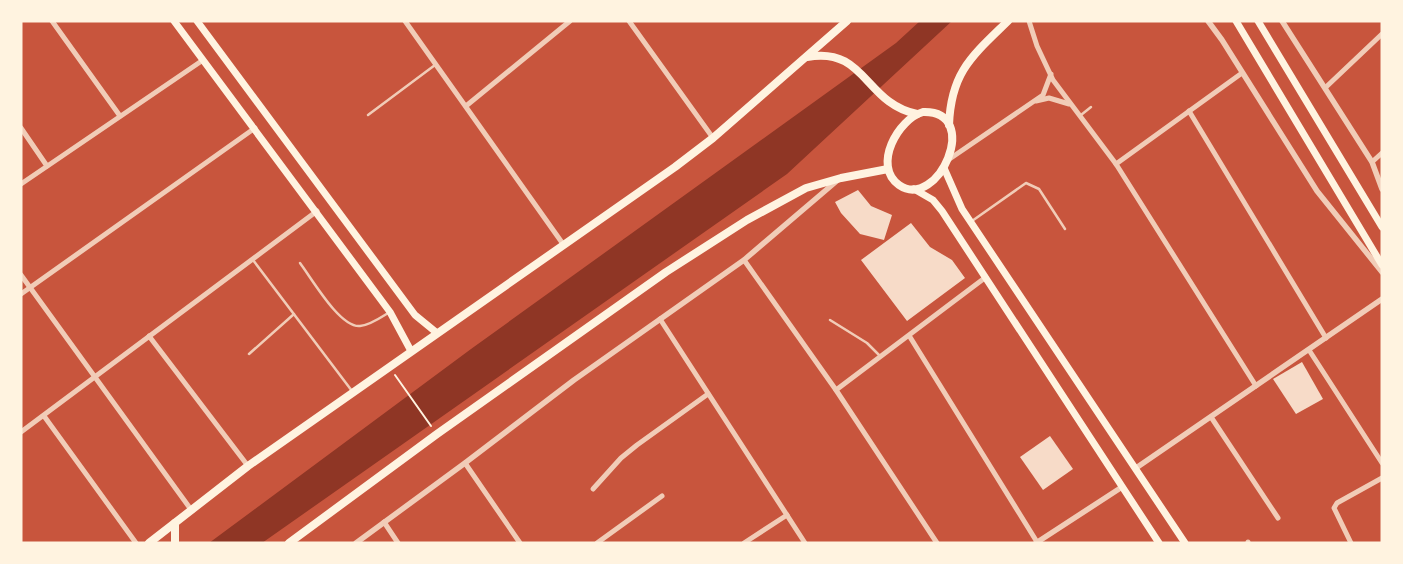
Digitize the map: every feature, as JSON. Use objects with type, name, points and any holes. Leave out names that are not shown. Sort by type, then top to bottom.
[{"type":"main road","points":[[174,21],[317,211],[390,312],[411,352]]},
{"type":"main road","points":[[197,21],[415,315],[437,333]]},
{"type":"main road","points":[[149,543],[248,466],[675,167],[713,138],[847,21]]},
{"type":"main road","points":[[914,189],[926,185],[946,164],[953,136],[949,125],[950,104],[955,85],[964,66],[1008,21]]},
{"type":"main road","points":[[1236,21],[1382,265]]},
{"type":"main road","points":[[1258,21],[1382,227]]},
{"type":"main road","points":[[806,58],[817,55],[839,58],[858,70],[881,97],[901,109],[917,114],[935,113],[949,125]]},
{"type":"main road","points":[[917,114],[906,121],[895,137],[889,154],[888,169],[897,184],[914,189],[938,205],[1159,543]]},
{"type":"main road","points":[[946,164],[955,196],[971,222],[1185,543]]},
{"type":"main road","points":[[289,543],[437,434],[666,272],[747,220],[787,196],[841,178],[888,169]]},
{"type":"main road","points":[[175,523],[175,543]]},
{"type":"street","points":[[52,21],[120,116]]},
{"type":"street","points":[[405,21],[563,244]]},
{"type":"street","points":[[466,106],[570,21]]},
{"type":"street","points":[[630,21],[713,138]]},
{"type":"street","points":[[1029,21],[1037,46],[1051,73],[1072,106],[1116,164],[1256,386]]},
{"type":"street","points":[[1208,21],[1317,191],[1382,272]]},
{"type":"street","points":[[1282,21],[1372,162],[1382,189]]},
{"type":"street","points":[[1325,88],[1382,34]]},
{"type":"street","points":[[21,184],[203,60]]},
{"type":"street","points":[[946,164],[1033,102],[1047,88],[1051,73]]},
{"type":"street","points":[[1116,164],[1242,73]]},
{"type":"street","points":[[1033,102],[1050,98],[1072,106]]},
{"type":"street","points":[[1189,111],[1326,338]]},
{"type":"street","points":[[21,128],[47,166]]},
{"type":"street","points":[[21,294],[255,128]]},
{"type":"street","points":[[1372,162],[1382,153]]},
{"type":"street","points":[[356,543],[574,380],[744,260],[841,178]]},
{"type":"street","points":[[21,432],[317,211]]},
{"type":"street","points":[[744,260],[836,390],[937,543]]},
{"type":"street","points":[[21,275],[192,510]]},
{"type":"street","points":[[836,390],[880,356],[910,337],[986,277]]},
{"type":"street","points":[[1136,468],[1382,299]]},
{"type":"street","points":[[660,319],[805,543]]},
{"type":"street","points":[[149,336],[248,466]]},
{"type":"street","points":[[910,337],[1036,542],[1122,487]]},
{"type":"street","points":[[1309,350],[1382,463]]},
{"type":"street","points":[[593,489],[620,458],[708,394]]},
{"type":"street","points":[[44,416],[136,543]]},
{"type":"street","points":[[1211,417],[1278,518]]},
{"type":"street","points":[[465,463],[520,543]]},
{"type":"street","points":[[1351,543],[1334,508],[1337,503],[1382,478]]},
{"type":"street","points":[[598,543],[662,496]]},
{"type":"street","points":[[744,543],[787,515]]},
{"type":"street","points":[[384,522],[398,543]]},
{"type":"lane","points":[[368,115],[436,64]]},
{"type":"lane","points":[[1080,116],[1092,107]]},
{"type":"lane","points":[[971,222],[1026,184],[1039,189],[1065,228]]},
{"type":"lane","points":[[252,259],[353,392]]},
{"type":"lane","points":[[300,263],[338,314],[350,325],[366,325],[390,312]]},
{"type":"lane","points":[[249,354],[294,314]]},
{"type":"lane","points":[[830,320],[867,343],[880,356]]},
{"type":"path","points":[[394,374],[431,426]]},
{"type":"shaded area","points":[[920,21],[952,21],[787,174],[262,543],[209,543],[471,349],[896,43]]},
{"type":"building","points":[[858,190],[871,206],[892,215],[884,240],[860,234],[841,213],[835,202]]},
{"type":"building","points":[[911,223],[930,247],[952,260],[965,278],[907,321],[861,260]]},
{"type":"building","points":[[1302,362],[1323,399],[1296,414],[1273,379]]},
{"type":"building","points":[[1050,436],[1073,469],[1043,490],[1020,457]]}]
